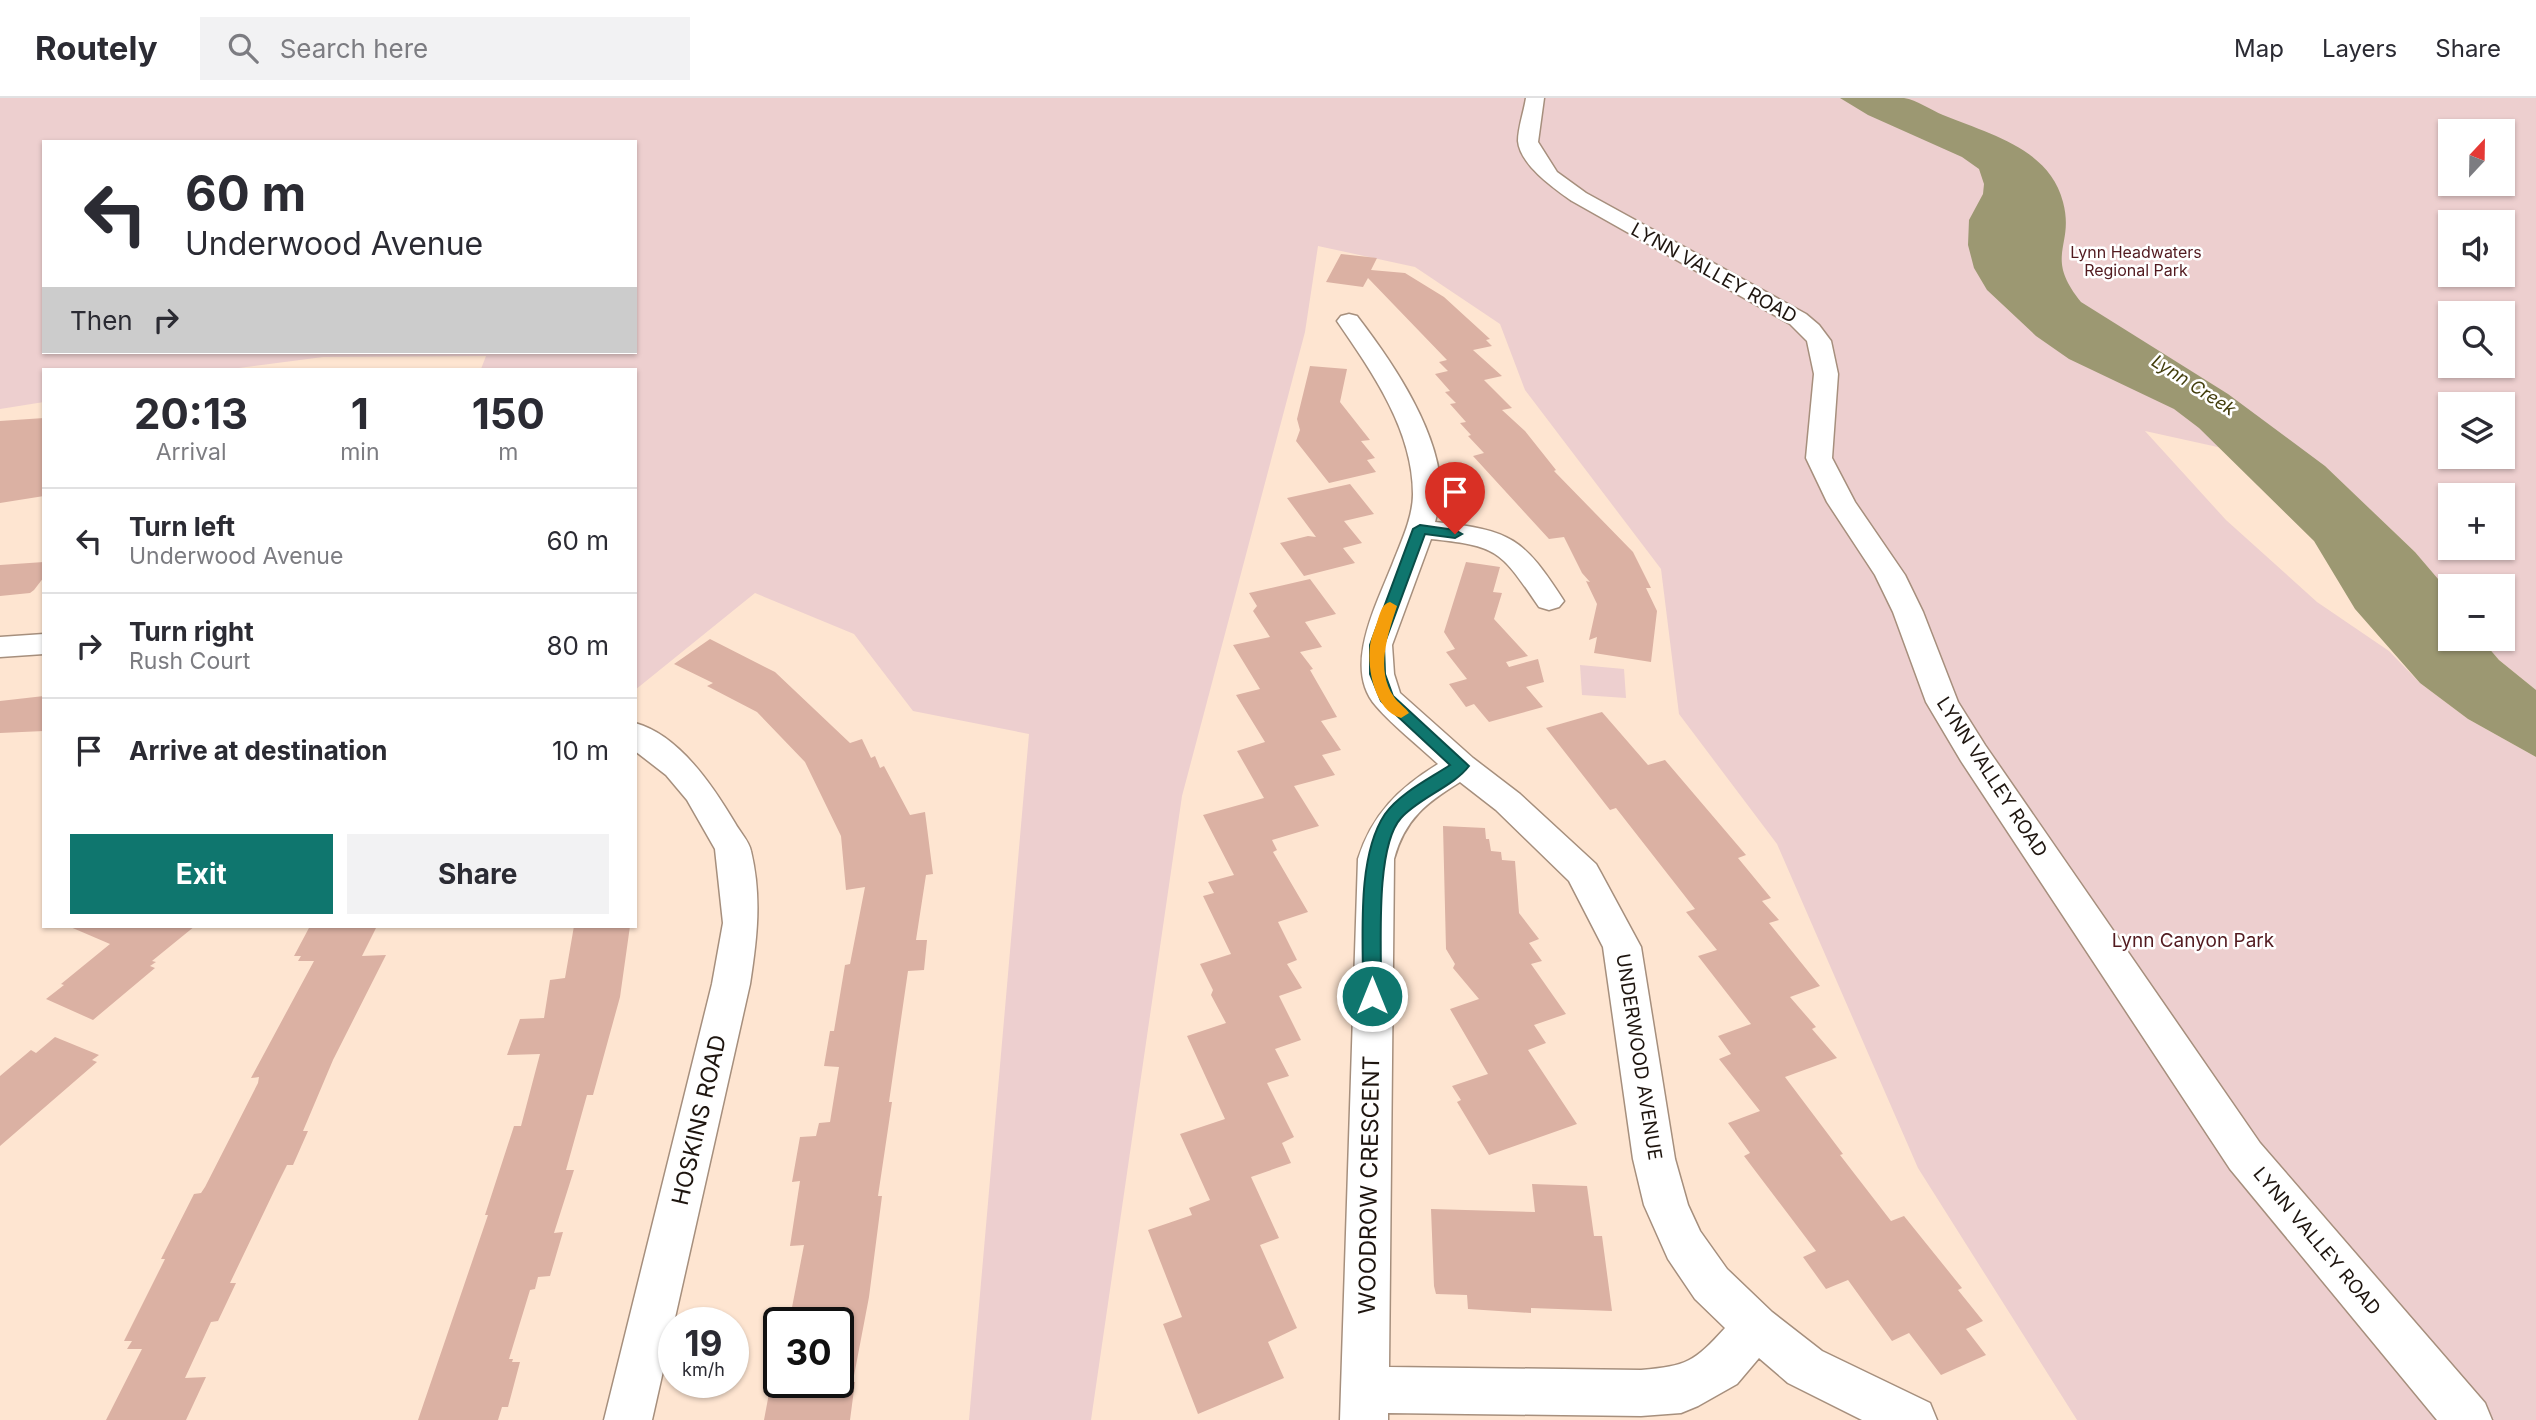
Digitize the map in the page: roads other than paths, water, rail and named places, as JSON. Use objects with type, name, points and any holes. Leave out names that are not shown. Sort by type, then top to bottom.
[{"type":"street","name":"LYNN VALLEY ROAD","points":[[1535,98],[1528,142],[1533,154],[1550,176],[1580,197],[1709,272],[1798,318],[1811,330],[1818,341],[1826,374],[1819,458],[1841,502],[1891,575],[1942,702],[2164,1039],[2245,1156],[2468,1420]]},
{"type":"street","name":"UNDERWOOD AVENUE","points":[[1349,321],[1377,358],[1418,440],[1425,469],[1427,497],[1420,529],[1377,645],[1378,674],[1386,698],[1461,766],[1508,802],[1583,873],[1622,947],[1654,1160],[1666,1205],[1684,1245],[1711,1284],[1756,1327],[1805,1367],[1913,1420]]},
{"type":"street","points":[[1420,529],[1472,536],[1495,543],[1514,554],[1549,601]]},
{"type":"street","points":[[0,647],[42,644]]},
{"type":"street","name":"HOSKINS ROAD","points":[[628,1420],[731,984],[741,923],[733,849],[718,821],[678,767],[637,736]]},
{"type":"street","name":"WOODROW CRESCENT","points":[[1461,766],[1430,785],[1392,817],[1380,840],[1376,859],[1364,1405],[1681,1390],[1720,1368],[1756,1327]]},
{"type":"water","name":"Lynn Creek","points":[[1840,98],[1904,98],[1914,101],[2015,145],[2045,168],[2056,184],[2066,217],[2062,251],[2064,273],[2081,302],[2228,394],[2325,466],[2415,552],[2438,579],[2438,651],[2491,651],[2536,690],[2536,757],[2468,719],[2420,683],[2355,609],[2314,541],[2199,428],[2174,409],[2069,359],[2036,336],[1987,290],[1974,268],[1968,245],[1969,220],[1983,194],[1984,184],[1979,169],[1962,157],[1868,115]]},
{"type":"park label","name":"Lynn Headwaters Regional Park","points":[[2136,261]]},
{"type":"park label","name":"Lynn Canyon Park","points":[[2193,940]]}]
